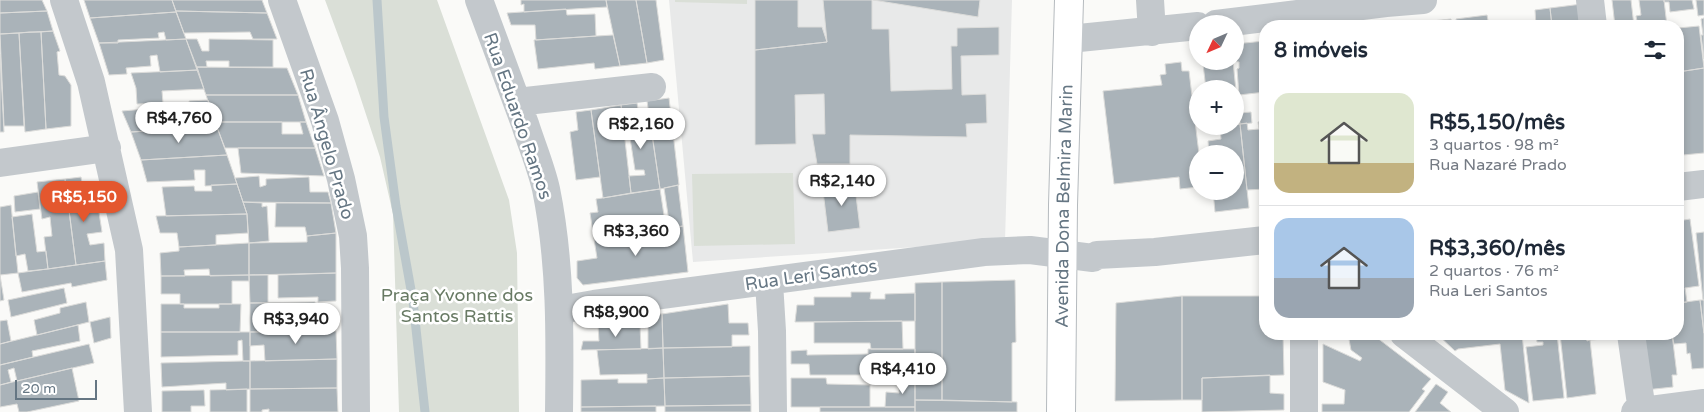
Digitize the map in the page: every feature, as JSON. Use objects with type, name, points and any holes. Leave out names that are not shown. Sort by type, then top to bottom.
[{"type":"main road","name":"Avenida Dona Belmira Marin","points":[[1061,412],[1069,0]]},
{"type":"street","points":[[64,0],[91,82],[129,250],[131,411]]},
{"type":"street","name":"Rua Ângelo Prado","points":[[282,0],[325,121],[341,179],[353,236],[356,412]]},
{"type":"street","name":"Rua Eduardo Ramos","points":[[479,0],[517,102],[545,188],[554,232],[560,310],[559,412]]},
{"type":"street","points":[[1150,0],[1152,32]]},
{"type":"street","points":[[1590,0],[1592,20]]},
{"type":"street","points":[[1244,21],[1414,1]]},
{"type":"street","points":[[1069,39],[1189,27]]},
{"type":"street","points":[[517,102],[652,86]]},
{"type":"street","points":[[0,163],[107,148]]},
{"type":"street","points":[[1684,186],[1704,184]]},
{"type":"street","name":"Rua Leri Santos","points":[[560,310],[984,252],[1030,250],[1093,258],[1097,255],[1155,252],[1259,241]]},
{"type":"street","points":[[769,282],[773,412]]},
{"type":"street","points":[[1304,340],[1304,412]]},
{"type":"street","points":[[1412,340],[1505,412]]},
{"type":"street","points":[[1632,340],[1638,411],[1704,404]]},
{"type":"shaded area","points":[[669,0],[1012,0],[1005,241],[693,262]]},
{"type":"green space","name":"Praça Yvonne dos Santos Rattis","points":[[325,0],[437,0],[509,200],[517,253],[519,412],[399,412],[393,214],[380,157],[355,81]]},
{"type":"green space","points":[[675,0],[747,0],[747,4],[675,2]]},
{"type":"green space","points":[[793,173],[795,244],[694,246],[692,174]]},
{"type":"building","points":[[0,0],[42,0],[47,11],[0,13]]},
{"type":"building","points":[[84,0],[172,0],[176,12],[90,18]]},
{"type":"building","points":[[172,0],[262,0],[267,13],[176,11]]},
{"type":"building","points":[[521,0],[606,0],[607,7],[524,12],[524,4],[521,5]]},
{"type":"building","points":[[606,0],[636,0],[647,63],[620,66]]},
{"type":"building","points":[[636,0],[656,0],[664,60],[647,63]]},
{"type":"building","points":[[755,0],[798,0],[798,27],[822,27],[827,42],[755,50]]},
{"type":"building","points":[[823,0],[872,0],[872,29],[889,29],[891,91],[952,89],[951,46],[957,46],[957,28],[999,27],[999,55],[961,56],[962,95],[986,94],[987,123],[966,124],[967,137],[850,135],[850,164],[817,164],[812,134],[825,134],[824,94],[795,95],[796,144],[755,145],[755,50],[827,42]]},
{"type":"building","points":[[873,0],[980,0],[978,17]]},
{"type":"building","points":[[1612,0],[1631,0],[1633,20],[1614,20]]},
{"type":"building","points":[[1639,0],[1664,0],[1666,20],[1637,20],[1636,16],[1641,15]]},
{"type":"building","points":[[1664,0],[1692,0],[1694,9],[1670,12],[1669,2],[1664,2]]},
{"type":"building","points":[[1696,0],[1704,0],[1704,15],[1698,16]]},
{"type":"building","points":[[1582,4],[1583,20],[1551,20],[1550,8]]},
{"type":"building","points":[[1550,8],[1551,20],[1536,20],[1535,10]]},
{"type":"building","points":[[566,9],[567,15],[595,14],[596,36],[536,40],[535,25],[511,25],[507,13]]},
{"type":"building","points":[[47,11],[53,31],[0,34],[0,13]]},
{"type":"building","points":[[176,11],[267,13],[277,39],[253,39],[250,32],[184,33]]},
{"type":"building","points":[[176,12],[186,39],[166,40],[164,32],[158,33],[159,38],[118,40],[118,43],[99,43],[90,18]]},
{"type":"building","points":[[1487,15],[1488,20],[1456,20]]},
{"type":"building","points":[[1704,18],[1704,59],[1701,19]]},
{"type":"building","points":[[1699,26],[1704,68],[1684,71],[1684,27]]},
{"type":"building","points":[[53,31],[60,51],[57,52],[59,75],[65,76],[71,85],[71,126],[46,129],[41,32]]},
{"type":"building","points":[[41,32],[46,129],[25,132],[19,33]]},
{"type":"building","points":[[19,33],[24,126],[4,126],[0,34]]},
{"type":"building","points":[[613,35],[620,66],[595,69],[594,63],[538,69],[534,40]]},
{"type":"building","points":[[186,39],[198,70],[160,72],[157,55],[150,56],[151,66],[126,68],[127,74],[109,75],[99,43]]},
{"type":"building","points":[[186,39],[197,39],[202,51],[209,51],[209,39],[273,40],[273,67],[229,67],[229,61],[206,61],[207,67],[196,67]]},
{"type":"building","points":[[1259,42],[1259,93],[1244,94],[1244,80],[1238,80],[1237,70],[1244,70],[1244,43]]},
{"type":"building","points":[[0,54],[4,132],[0,132]]},
{"type":"building","points":[[1181,62],[1182,71],[1189,71],[1189,135],[1197,135],[1198,145],[1189,145],[1189,188],[1180,189],[1179,177],[1114,184],[1103,91],[1162,85],[1160,75],[1166,74],[1165,64]]},
{"type":"building","points":[[196,67],[287,68],[298,95],[206,95]]},
{"type":"building","points":[[1704,68],[1704,153],[1684,155],[1684,71]]},
{"type":"building","points":[[198,70],[204,89],[162,91],[163,103],[137,104],[136,88],[131,73]]},
{"type":"building","points":[[1204,70],[1234,70],[1235,80],[1205,80]]},
{"type":"building","points":[[206,95],[298,95],[306,122],[215,122]]},
{"type":"building","points":[[669,98],[679,185],[660,189],[647,101]]},
{"type":"building","points":[[208,100],[217,127],[131,132],[122,111],[145,109],[144,104],[159,103],[159,108],[190,106],[189,101]]},
{"type":"building","points":[[637,103],[640,122],[650,120],[660,189],[631,193],[629,176],[645,175],[644,170],[635,170],[628,125],[624,126],[621,105]]},
{"type":"building","points":[[621,105],[631,193],[603,198],[591,110]]},
{"type":"building","points":[[591,110],[600,177],[576,180],[570,132],[578,130],[576,112]]},
{"type":"building","points":[[1251,112],[1252,123],[1244,124],[1244,113]]},
{"type":"building","points":[[215,122],[282,122],[282,134],[303,134],[300,122],[306,122],[315,148],[225,148]]},
{"type":"building","points":[[1244,123],[1247,123],[1248,130],[1259,129],[1259,189],[1247,190],[1244,145],[1242,145],[1241,135],[1244,135]]},
{"type":"building","points":[[217,127],[227,155],[141,160],[131,132]]},
{"type":"building","points":[[1221,135],[1241,135],[1242,145],[1208,145],[1208,141],[1221,139]]},
{"type":"building","points":[[238,148],[315,148],[324,176],[241,173]]},
{"type":"building","points":[[227,155],[237,184],[205,186],[205,170],[194,170],[195,180],[147,182],[141,160]]},
{"type":"building","points":[[1244,161],[1249,208],[1215,212],[1214,200],[1244,200]]},
{"type":"building","points":[[259,176],[260,187],[266,185],[266,179],[309,177],[310,192],[328,192],[331,203],[243,202],[235,178]]},
{"type":"building","points":[[81,177],[84,195],[96,193],[102,232],[87,234],[90,245],[104,243],[105,261],[76,265],[65,179]]},
{"type":"building","points":[[65,179],[76,265],[48,269],[44,237],[52,236],[50,217],[42,219],[37,182]]},
{"type":"building","points":[[854,179],[860,228],[828,232],[823,191],[832,190],[832,182]]},
{"type":"building","points":[[237,184],[247,214],[166,216],[162,187],[194,186],[195,191],[212,191],[211,185]]},
{"type":"building","points":[[678,185],[683,226],[670,228],[664,188]]},
{"type":"building","points":[[660,189],[665,222],[615,231],[615,235],[594,239],[590,213],[598,212],[596,199]]},
{"type":"building","points":[[38,192],[40,209],[15,212],[14,196]]},
{"type":"building","points":[[243,202],[262,203],[262,207],[267,206],[269,241],[249,243],[247,214]]},
{"type":"building","points":[[276,203],[331,203],[336,233],[307,236],[305,227],[275,227]]},
{"type":"building","points":[[11,205],[18,273],[0,275],[0,207]]},
{"type":"building","points":[[32,214],[37,252],[46,251],[48,269],[28,271],[25,254],[16,256],[12,217]]},
{"type":"building","points":[[247,214],[248,233],[216,235],[216,245],[179,247],[177,233],[160,233],[156,216]]},
{"type":"building","points":[[1690,219],[1699,286],[1685,288],[1687,302],[1684,302],[1684,220]]},
{"type":"building","points":[[683,226],[688,272],[583,285],[577,278],[577,261],[597,258],[594,239],[623,235],[624,238],[654,234],[654,230]]},
{"type":"building","points":[[1704,232],[1704,300],[1703,300],[1696,233]]},
{"type":"building","points":[[336,233],[336,273],[249,275],[249,243],[307,242],[307,236]]},
{"type":"building","points":[[249,243],[249,275],[210,276],[209,269],[184,270],[185,276],[161,276],[160,253],[179,251],[179,247]]},
{"type":"building","points":[[105,261],[107,280],[72,287],[71,283],[22,292],[18,273]]},
{"type":"building","points":[[336,273],[336,301],[318,302],[318,297],[278,298],[278,275]]},
{"type":"building","points":[[0,275],[4,300],[0,301]]},
{"type":"building","points":[[249,275],[268,275],[268,303],[250,303]]},
{"type":"building","points":[[249,275],[249,281],[232,281],[232,304],[180,304],[180,294],[161,294],[161,276]]},
{"type":"building","points":[[1015,280],[1016,342],[1012,343],[1012,402],[942,400],[942,282]]},
{"type":"building","points":[[942,282],[942,400],[915,400],[915,283]]},
{"type":"building","points":[[64,288],[67,303],[11,317],[8,300]]},
{"type":"building","points":[[851,292],[871,292],[870,299],[885,299],[885,294],[915,293],[915,321],[795,322],[797,305],[814,305],[814,297],[851,297]]},
{"type":"building","points":[[1182,296],[1182,400],[1115,401],[1116,303]]},
{"type":"building","points":[[1182,296],[1259,296],[1259,340],[1283,340],[1284,375],[1202,378],[1202,400],[1182,400]]},
{"type":"building","points":[[1700,300],[1704,334],[1704,368],[1692,369],[1690,353],[1687,354],[1686,343],[1674,344],[1673,340],[1684,340],[1684,302]]},
{"type":"building","points":[[1700,300],[1704,300],[1704,333]]},
{"type":"building","points":[[86,302],[89,322],[37,335],[34,320],[60,313],[60,308]]},
{"type":"building","points":[[315,302],[315,331],[250,332],[250,303]]},
{"type":"building","points":[[161,304],[184,304],[184,308],[219,308],[219,304],[241,304],[240,332],[161,332]]},
{"type":"building","points":[[728,304],[729,323],[748,323],[749,335],[732,335],[732,347],[663,348],[662,314]]},
{"type":"building","points":[[662,314],[663,348],[648,349],[648,316]]},
{"type":"building","points":[[110,317],[111,338],[94,343],[90,322]]},
{"type":"building","points":[[7,320],[11,341],[0,344],[0,321]]},
{"type":"building","points":[[902,321],[903,349],[871,349],[870,343],[814,343],[814,322]]},
{"type":"building","points":[[78,325],[80,341],[32,351],[33,357],[0,365],[0,344]]},
{"type":"building","points":[[598,325],[640,325],[641,349],[581,350],[583,341],[599,341]]},
{"type":"building","points":[[336,331],[337,359],[265,361],[264,345],[250,346],[250,332]]},
{"type":"building","points":[[161,332],[250,332],[250,361],[243,361],[242,340],[238,341],[238,355],[161,357]]},
{"type":"building","points":[[1349,340],[1380,340],[1431,379],[1422,389],[1425,391],[1409,412],[1322,412],[1322,404],[1344,404],[1345,390],[1323,382],[1323,344],[1360,361],[1362,358],[1351,350]]},
{"type":"building","points":[[1443,340],[1523,340],[1529,403],[1505,390],[1500,344],[1458,349],[1455,351]]},
{"type":"building","points":[[1537,340],[1558,340],[1564,398],[1533,401],[1526,347],[1543,345],[1543,342],[1537,342]]},
{"type":"building","points":[[1561,340],[1590,340],[1596,394],[1567,398]]},
{"type":"building","points":[[1639,340],[1673,340],[1677,375],[1672,375],[1673,387],[1645,390]]},
{"type":"building","points":[[89,344],[94,363],[17,381],[14,368],[8,370],[11,382],[0,385],[0,365]]},
{"type":"building","points":[[750,346],[750,376],[664,378],[663,348]]},
{"type":"building","points":[[663,348],[664,378],[647,379],[647,374],[600,375],[597,350]]},
{"type":"building","points":[[868,349],[915,349],[915,378],[899,378],[899,375],[810,375],[809,364],[791,364],[791,351],[807,350],[807,355],[868,354]]},
{"type":"building","points":[[337,359],[337,388],[250,389],[250,361]]},
{"type":"building","points":[[250,361],[250,389],[226,390],[226,383],[162,387],[161,363]]},
{"type":"building","points":[[72,368],[79,401],[27,412],[19,412],[17,404],[0,407],[0,385]]},
{"type":"building","points":[[1270,375],[1270,393],[1284,394],[1284,410],[1202,412],[1202,378]]},
{"type":"building","points":[[750,376],[751,405],[665,406],[664,378]]},
{"type":"building","points":[[664,378],[665,406],[581,407],[581,380],[618,379],[618,383],[647,383],[647,379]]},
{"type":"building","points":[[791,378],[826,378],[827,384],[870,385],[870,407],[791,407]]},
{"type":"building","points":[[899,378],[915,378],[915,407],[885,407],[886,392],[899,393]]},
{"type":"building","points":[[1436,384],[1448,392],[1440,403],[1451,412],[1415,412]]},
{"type":"building","points":[[337,388],[338,412],[269,412],[269,409],[262,410],[262,412],[250,412],[250,389]]},
{"type":"building","points":[[247,389],[247,412],[210,412],[210,390]]},
{"type":"building","points":[[204,390],[205,406],[191,406],[191,412],[162,412],[162,391]]},
{"type":"building","points":[[915,400],[1017,402],[1017,412],[915,412]]},
{"type":"building","points":[[751,405],[751,412],[665,412],[665,406]]},
{"type":"building","points":[[656,406],[656,412],[581,412],[581,407]]},
{"type":"building","points":[[820,407],[915,407],[915,412],[820,412]]},
{"type":"waterway","points":[[377,0],[384,117],[396,206],[413,301],[425,412]]}]
